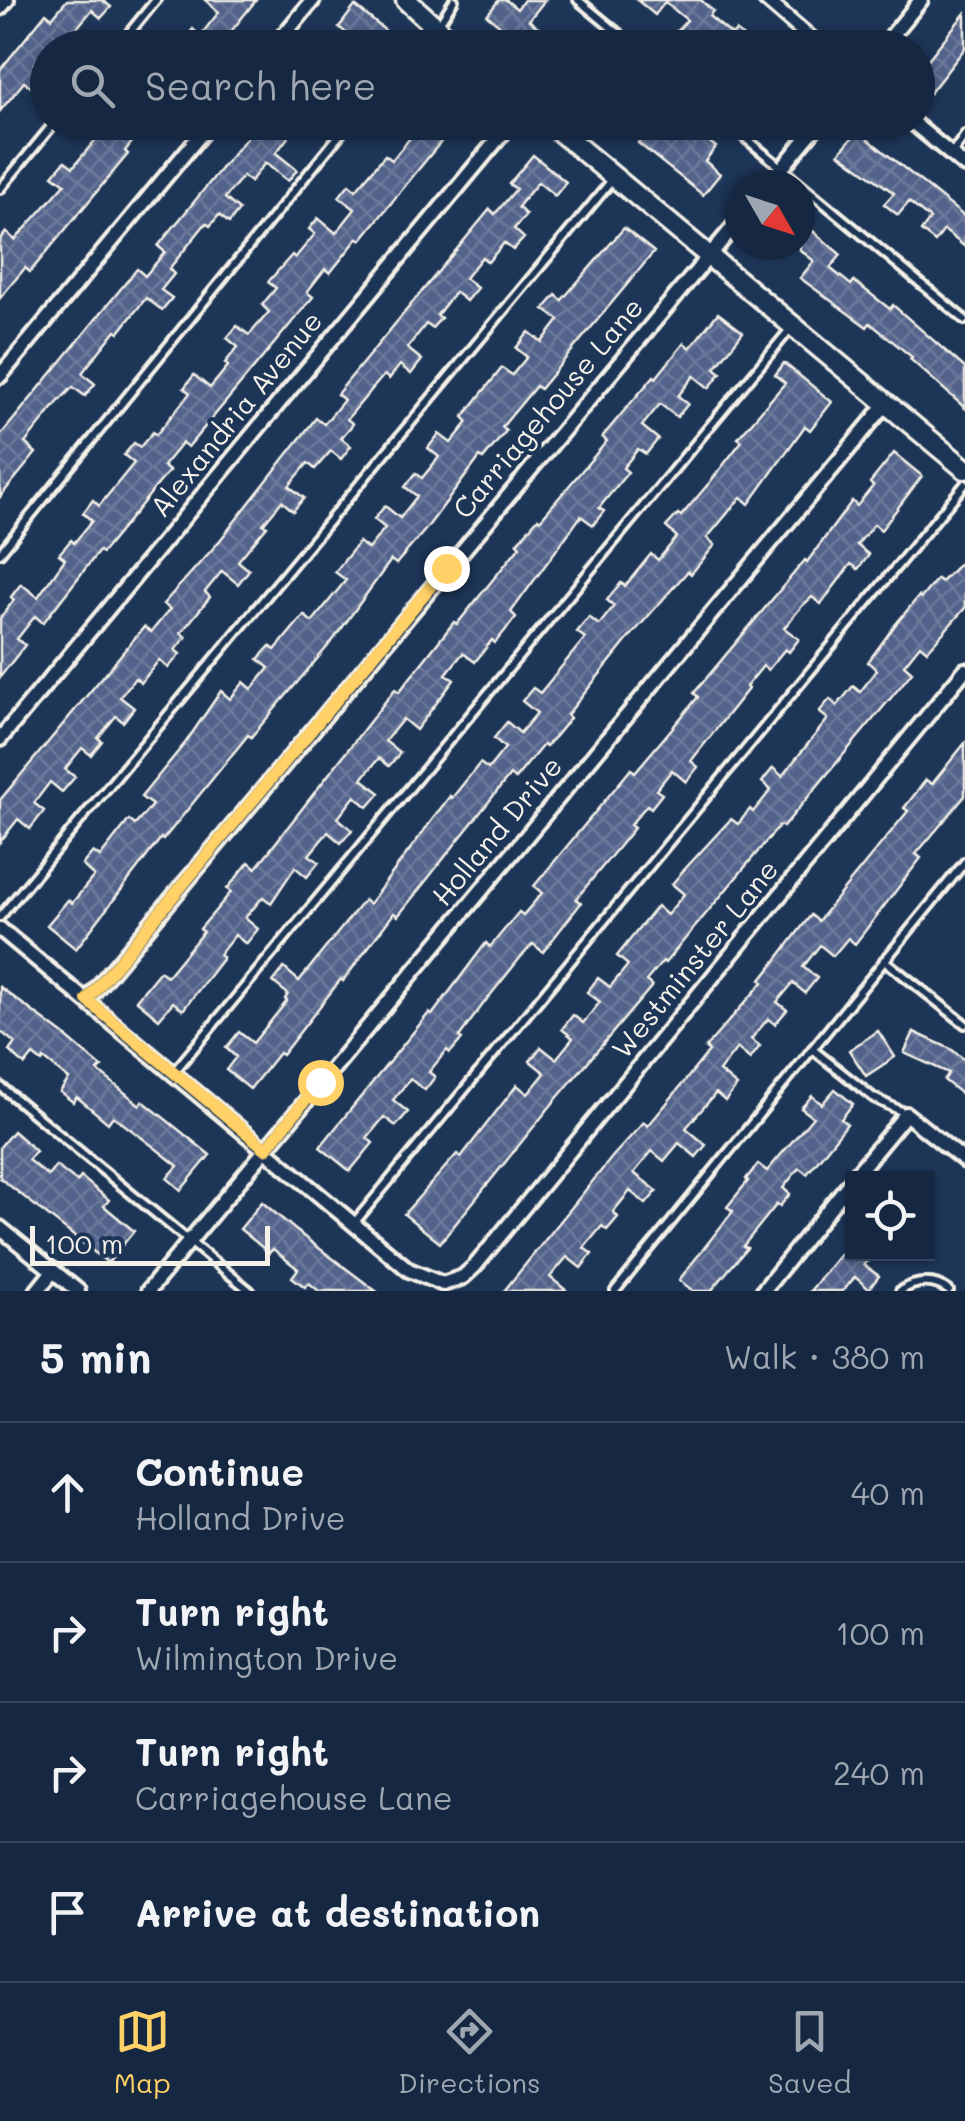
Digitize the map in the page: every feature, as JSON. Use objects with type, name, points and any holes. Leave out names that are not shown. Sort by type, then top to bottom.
[{"type":"street","points":[[0,8],[7,0]]},
{"type":"street","points":[[288,30],[313,0]]},
{"type":"street","points":[[406,0],[439,30]]},
{"type":"street","points":[[766,0],[801,30]]},
{"type":"street","points":[[897,30],[921,0]]},
{"type":"street","points":[[0,376],[196,140]]},
{"type":"street","name":"Alexandria Avenue","points":[[0,739],[497,140]]},
{"type":"street","points":[[569,140],[965,469]]},
{"type":"street","points":[[782,169],[805,140]]},
{"type":"street","points":[[933,140],[965,166]]},
{"type":"street","name":"Carriagehouse Lane","points":[[87,1000],[725,236]]},
{"type":"street","name":"Holland Drive","points":[[148,1291],[886,404]]},
{"type":"street","name":"Westminster Lane","points":[[354,1223],[409,1270],[443,1284],[462,1277],[475,1266],[965,670]]},
{"type":"street","points":[[0,929],[354,1223]]},
{"type":"street","points":[[860,1171],[906,1114],[965,1162]]},
{"type":"street","points":[[763,1291],[845,1189]]},
{"type":"street","points":[[0,1228],[78,1291]]},
{"type":"street","points":[[36,1291],[54,1271]]},
{"type":"lane","points":[[132,30],[156,0]]},
{"type":"lane","points":[[430,30],[454,0]]},
{"type":"lane","points":[[578,0],[614,30]]},
{"type":"lane","points":[[951,155],[965,135]]},
{"type":"lane","points":[[0,190],[40,140]]},
{"type":"lane","points":[[0,553],[335,140]]},
{"type":"lane","points":[[747,140],[965,320]]},
{"type":"lane","points":[[0,917],[614,178]]},
{"type":"lane","points":[[174,1072],[793,326]]},
{"type":"lane","points":[[354,1223],[965,484]]},
{"type":"lane","points":[[615,1291],[965,862]]},
{"type":"lane","points":[[884,960],[965,1024]]},
{"type":"lane","points":[[812,1048],[874,1098],[906,1114]]},
{"type":"lane","points":[[0,1086],[250,1291]]},
{"type":"lane","points":[[900,1291],[914,1282],[940,1284],[949,1291]]},
{"type":"building","points":[[67,0],[102,0],[111,7],[101,18],[92,10],[75,30],[32,30],[46,13],[52,18]]},
{"type":"building","points":[[205,0],[256,0],[232,30],[205,30],[219,12]]},
{"type":"building","points":[[499,0],[506,0],[517,9],[524,0],[545,0],[529,20],[541,30],[506,30],[487,15]]},
{"type":"building","points":[[637,0],[701,0],[713,11],[709,16],[726,30],[678,30],[687,20],[665,2],[655,15]]},
{"type":"building","points":[[355,6],[385,30],[343,30],[339,27]]},
{"type":"building","points":[[965,13],[965,48],[935,87],[935,51]]},
{"type":"building","points":[[30,33],[30,86],[24,82],[0,111],[0,70]]},
{"type":"building","points":[[95,140],[134,140],[125,151],[128,154],[30,272],[25,268],[0,298],[0,240],[6,232],[15,240],[65,184],[53,175],[65,161],[73,167]]},
{"type":"building","points":[[245,140],[286,140],[276,153],[297,170],[288,181],[265,163],[250,182],[243,176],[225,198],[239,210],[229,223],[219,215],[210,226],[206,223],[169,269],[174,274],[161,290],[172,298],[162,310],[146,298],[119,332],[116,330],[82,373],[95,384],[85,396],[73,387],[59,401],[25,443],[36,453],[0,497],[0,436],[137,269],[145,276],[165,252],[158,246]]},
{"type":"building","points":[[408,140],[442,140],[361,240],[358,238],[330,273],[325,269],[307,292],[313,297],[188,447],[182,443],[163,466],[169,471],[43,623],[35,616],[17,639],[25,645],[0,677],[0,618],[14,600],[11,597],[21,584],[38,597],[65,559],[59,554],[92,521],[83,513],[93,500],[99,506],[134,463],[124,455],[134,443],[140,447],[153,432],[156,435],[190,393],[184,388],[194,375],[210,388],[238,347],[227,338],[237,326],[249,335],[269,312],[262,305],[276,288],[268,282],[315,234],[309,229],[318,218],[336,233],[355,209],[339,197],[349,184],[356,190],[385,155],[392,160]]},
{"type":"building","points":[[707,140],[716,147],[705,161],[720,174],[703,195],[638,143]]},
{"type":"building","points":[[850,140],[869,140],[965,217],[965,247],[944,230],[935,242],[921,231],[930,219],[909,202],[898,215],[884,204],[894,193],[839,153]]},
{"type":"building","points":[[533,155],[566,182],[555,196],[538,182],[518,207],[526,215],[514,229],[524,238],[513,250],[504,243],[488,262],[482,257],[465,278],[477,288],[466,301],[455,292],[437,315],[441,318],[432,328],[426,324],[407,348],[422,360],[411,374],[400,365],[389,379],[384,375],[347,419],[353,424],[341,438],[351,446],[341,459],[331,451],[315,469],[308,463],[289,486],[304,498],[293,511],[282,501],[263,524],[267,526],[238,561],[249,570],[238,584],[222,571],[205,592],[210,597],[181,633],[186,637],[175,650],[180,654],[168,668],[159,660],[141,683],[135,678],[120,697],[134,708],[123,722],[116,716],[98,738],[102,741],[91,755],[82,748],[65,769],[75,777],[62,792],[50,782],[34,803],[44,811],[30,829],[18,819],[0,842],[0,800],[144,627],[151,632],[170,609],[163,604],[217,544],[316,418],[324,424],[344,400],[337,394],[490,209],[495,214],[516,189],[509,184]]},
{"type":"building","points":[[624,228],[654,252],[540,389],[536,386],[502,427],[506,431],[483,459],[480,457],[426,529],[396,564],[391,560],[334,639],[161,838],[76,949],[47,925],[94,876],[82,865],[93,852],[100,857],[129,820],[135,825],[152,805],[141,797],[221,691],[230,699],[244,682],[252,689],[269,668],[258,659],[270,646],[275,650],[304,615],[312,622],[346,580],[335,572],[359,542],[368,549],[385,528],[374,519],[385,506],[400,518],[417,496],[405,487],[416,473],[422,478],[439,457],[428,448],[439,434],[451,443],[468,422],[463,417],[502,368],[512,375],[527,357],[516,348],[529,332],[542,342],[559,320],[544,309],[556,295],[562,300]]},
{"type":"building","points":[[815,233],[841,255],[830,268],[890,309],[893,305],[965,368],[965,408],[870,323],[867,327],[800,278],[814,261]]},
{"type":"building","points":[[718,313],[743,332],[715,368],[721,373],[709,388],[694,376],[678,396],[688,404],[677,417],[660,404],[642,426],[658,439],[646,454],[638,449],[623,468],[628,472],[599,508],[604,511],[593,525],[581,516],[511,612],[516,617],[495,643],[492,640],[475,662],[463,653],[446,674],[454,680],[416,730],[403,719],[385,741],[400,753],[389,766],[379,758],[362,779],[380,793],[368,807],[355,796],[338,818],[352,830],[341,843],[328,832],[309,855],[319,862],[307,877],[295,867],[271,903],[263,897],[245,918],[258,929],[246,944],[235,935],[219,955],[223,958],[183,1010],[173,1002],[159,1019],[136,1000],[160,971],[167,976],[231,892],[227,889],[249,862],[256,868],[395,689],[399,692],[520,546],[517,543],[607,441],[602,437],[624,411],[684,343],[690,348]]},
{"type":"building","points":[[784,363],[832,402],[810,430],[805,426],[749,504],[741,497],[707,538],[715,545],[691,574],[688,571],[629,638],[546,747],[543,745],[515,779],[510,775],[398,916],[394,913],[343,981],[250,1089],[226,1070],[236,1057],[226,1048],[239,1032],[253,1043],[287,1001],[288,994],[273,982],[284,968],[299,981],[364,900],[369,904],[450,796],[480,763],[488,769],[505,748],[494,738],[507,722],[520,733],[537,713],[522,701],[533,688],[540,693],[585,638],[577,632],[589,617],[599,625],[614,606],[607,600],[621,583],[625,586],[651,554],[658,560],[677,537],[666,527],[678,514],[681,516],[710,482],[742,441],[738,438],[785,383],[775,375]]},
{"type":"building","points":[[894,453],[922,476],[881,530],[874,524],[857,545],[869,555],[858,569],[851,564],[821,604],[812,597],[802,606],[784,628],[799,639],[768,670],[763,666],[746,687],[691,761],[698,767],[686,782],[672,770],[656,790],[662,794],[630,825],[634,828],[576,899],[581,903],[543,952],[533,944],[520,958],[459,1037],[462,1039],[429,1072],[435,1077],[425,1090],[410,1079],[393,1100],[408,1112],[396,1126],[384,1117],[367,1138],[373,1143],[350,1171],[320,1147],[429,1013],[432,1015],[486,943],[490,947],[519,912],[523,915],[542,893],[534,886],[631,769],[635,772],[698,697],[694,693],[807,562],[852,501],[857,506]]},
{"type":"building","points":[[965,558],[965,608],[927,651],[920,645],[904,665],[912,672],[900,687],[646,981],[652,986],[440,1243],[404,1214],[457,1154],[461,1157],[517,1085],[528,1094],[545,1073],[530,1061],[541,1047],[556,1059],[573,1038],[562,1029],[573,1015],[583,1023],[600,1002],[587,992],[598,978],[610,987],[628,965],[617,956],[657,906],[667,915],[684,894],[672,884],[731,819],[738,824],[750,809],[753,812],[771,790],[762,782],[773,768],[782,776],[828,719],[819,712],[830,699],[837,706],[853,686],[860,692],[877,670],[868,662],[895,625],[919,596],[937,579],[941,582]]},
{"type":"building","points":[[965,743],[965,796],[916,854],[921,858],[855,944],[848,938],[833,956],[820,945],[803,967],[817,978],[805,993],[793,983],[777,1002],[787,1010],[775,1024],[768,1019],[751,1039],[760,1046],[750,1059],[737,1048],[719,1071],[737,1086],[725,1101],[716,1093],[686,1128],[706,1145],[696,1157],[679,1143],[664,1161],[652,1151],[634,1173],[657,1191],[646,1204],[630,1191],[613,1212],[618,1217],[607,1230],[602,1226],[584,1248],[592,1254],[581,1268],[567,1257],[550,1277],[567,1291],[504,1291],[613,1156],[644,1122],[648,1126],[676,1092],[709,1051],[705,1048],[763,982],[811,915],[818,921],[908,811],[904,808],[926,780],[932,784]]},
{"type":"building","points":[[0,987],[102,1067],[98,1071],[140,1105],[143,1101],[210,1155],[181,1190],[167,1178],[178,1166],[113,1116],[108,1123],[77,1097],[73,1102],[60,1092],[69,1079],[44,1059],[42,1062],[33,1055],[25,1065],[9,1051],[15,1043],[0,1031]]},
{"type":"building","points":[[878,1031],[895,1057],[866,1076],[849,1050]]},
{"type":"building","points":[[914,1032],[965,1060],[965,1097],[944,1080],[949,1073],[904,1053]]},
{"type":"building","points":[[835,1089],[853,1104],[841,1119],[847,1124],[807,1174],[799,1168],[783,1188],[790,1194],[780,1206],[777,1204],[711,1291],[693,1291],[679,1280],[733,1211],[727,1207],[746,1179],[758,1164],[767,1171],[813,1117],[801,1108],[812,1096],[822,1104]]},
{"type":"building","points":[[13,1131],[36,1151],[28,1160],[48,1176],[56,1166],[77,1182],[81,1177],[109,1200],[104,1206],[134,1231],[108,1263],[0,1178],[0,1147]]},
{"type":"building","points":[[262,1202],[376,1291],[319,1291],[292,1277],[298,1269],[273,1249],[269,1253],[240,1229]]},
{"type":"building","points":[[845,1248],[845,1261],[867,1261],[864,1265],[879,1276],[869,1289],[855,1277],[843,1291],[810,1291]]},
{"type":"route","points":[[320,1082],[266,1149],[87,1000],[446,568]]}]
